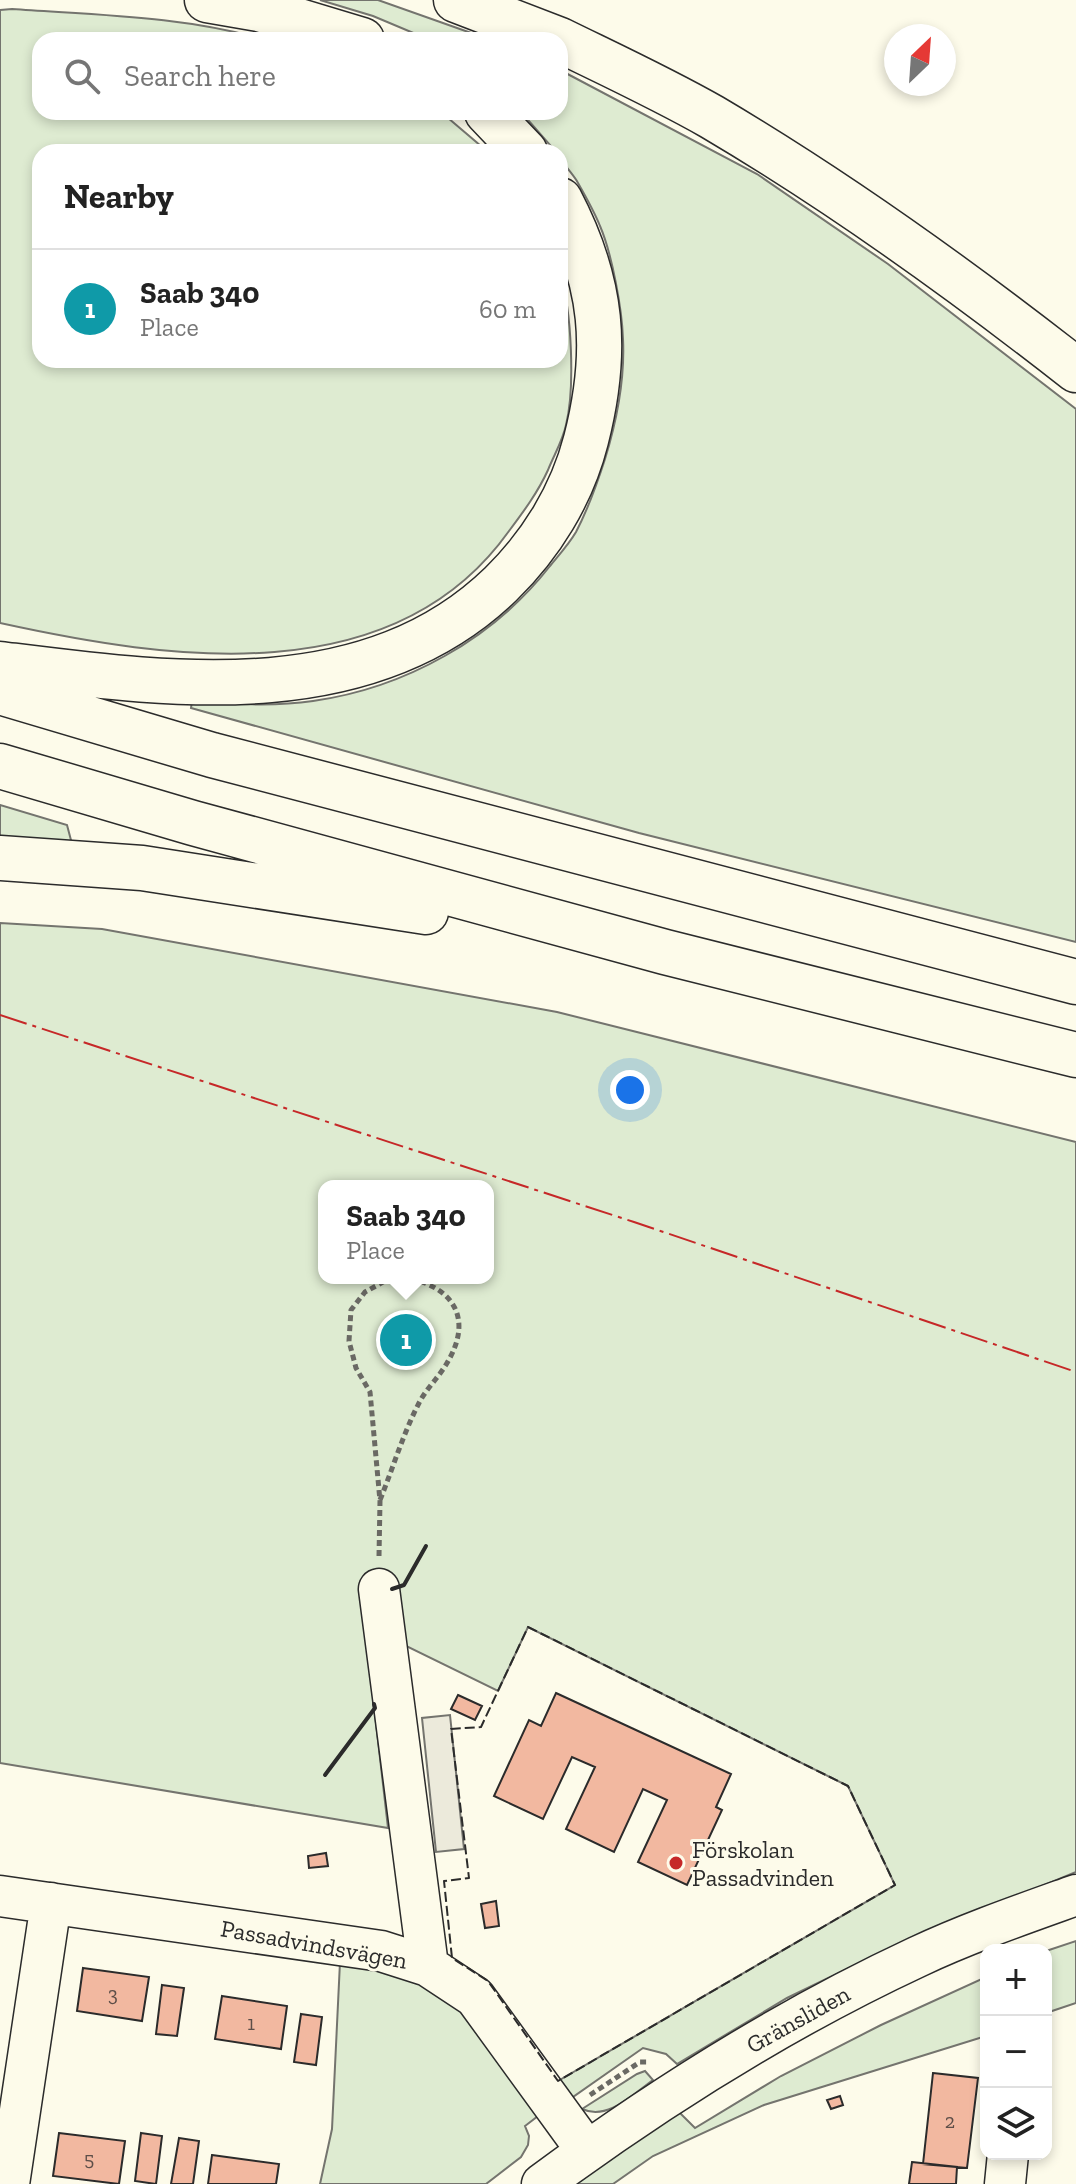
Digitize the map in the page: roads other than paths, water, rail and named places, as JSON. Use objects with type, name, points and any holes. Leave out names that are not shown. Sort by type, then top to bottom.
[{"type":"highway","points":[[207,0],[259,9],[335,32]]},
{"type":"highway","points":[[456,0],[539,32]]},
{"type":"highway","points":[[568,44],[710,116],[807,176],[915,249],[1076,370]]},
{"type":"highway","points":[[495,120],[517,144]]},
{"type":"highway","points":[[0,664],[118,679],[190,683],[247,683],[299,677],[346,670],[427,638],[492,592],[520,566],[542,537],[560,505],[581,461],[599,376],[601,334],[593,290],[578,234],[568,215]]},
{"type":"highway","points":[[0,692],[228,760],[1009,967],[1076,982]]},
{"type":"highway","points":[[0,766],[193,823],[665,952],[1076,1055]]},
{"type":"highway","points":[[0,858],[142,868],[272,886],[665,952]]},
{"type":"street","points":[[379,1589],[428,1966]]},
{"type":"street","name":"Gränsliden","points":[[542,2184],[703,2073],[809,2010],[919,1956],[1011,1935],[1076,1895]]},
{"type":"street","name":"Passadvindsvägen","points":[[0,1896],[381,1951],[428,1966],[475,1997],[587,2151]]},
{"type":"street","points":[[9,2184],[51,1903]]},
{"type":"street","points":[[1005,2184],[1007,2160]]},
{"type":"place","name":"Saab 340","points":[[406,1340]]},
{"type":"place","name":"Förskolan Passadvinden","points":[[676,1863]]}]
